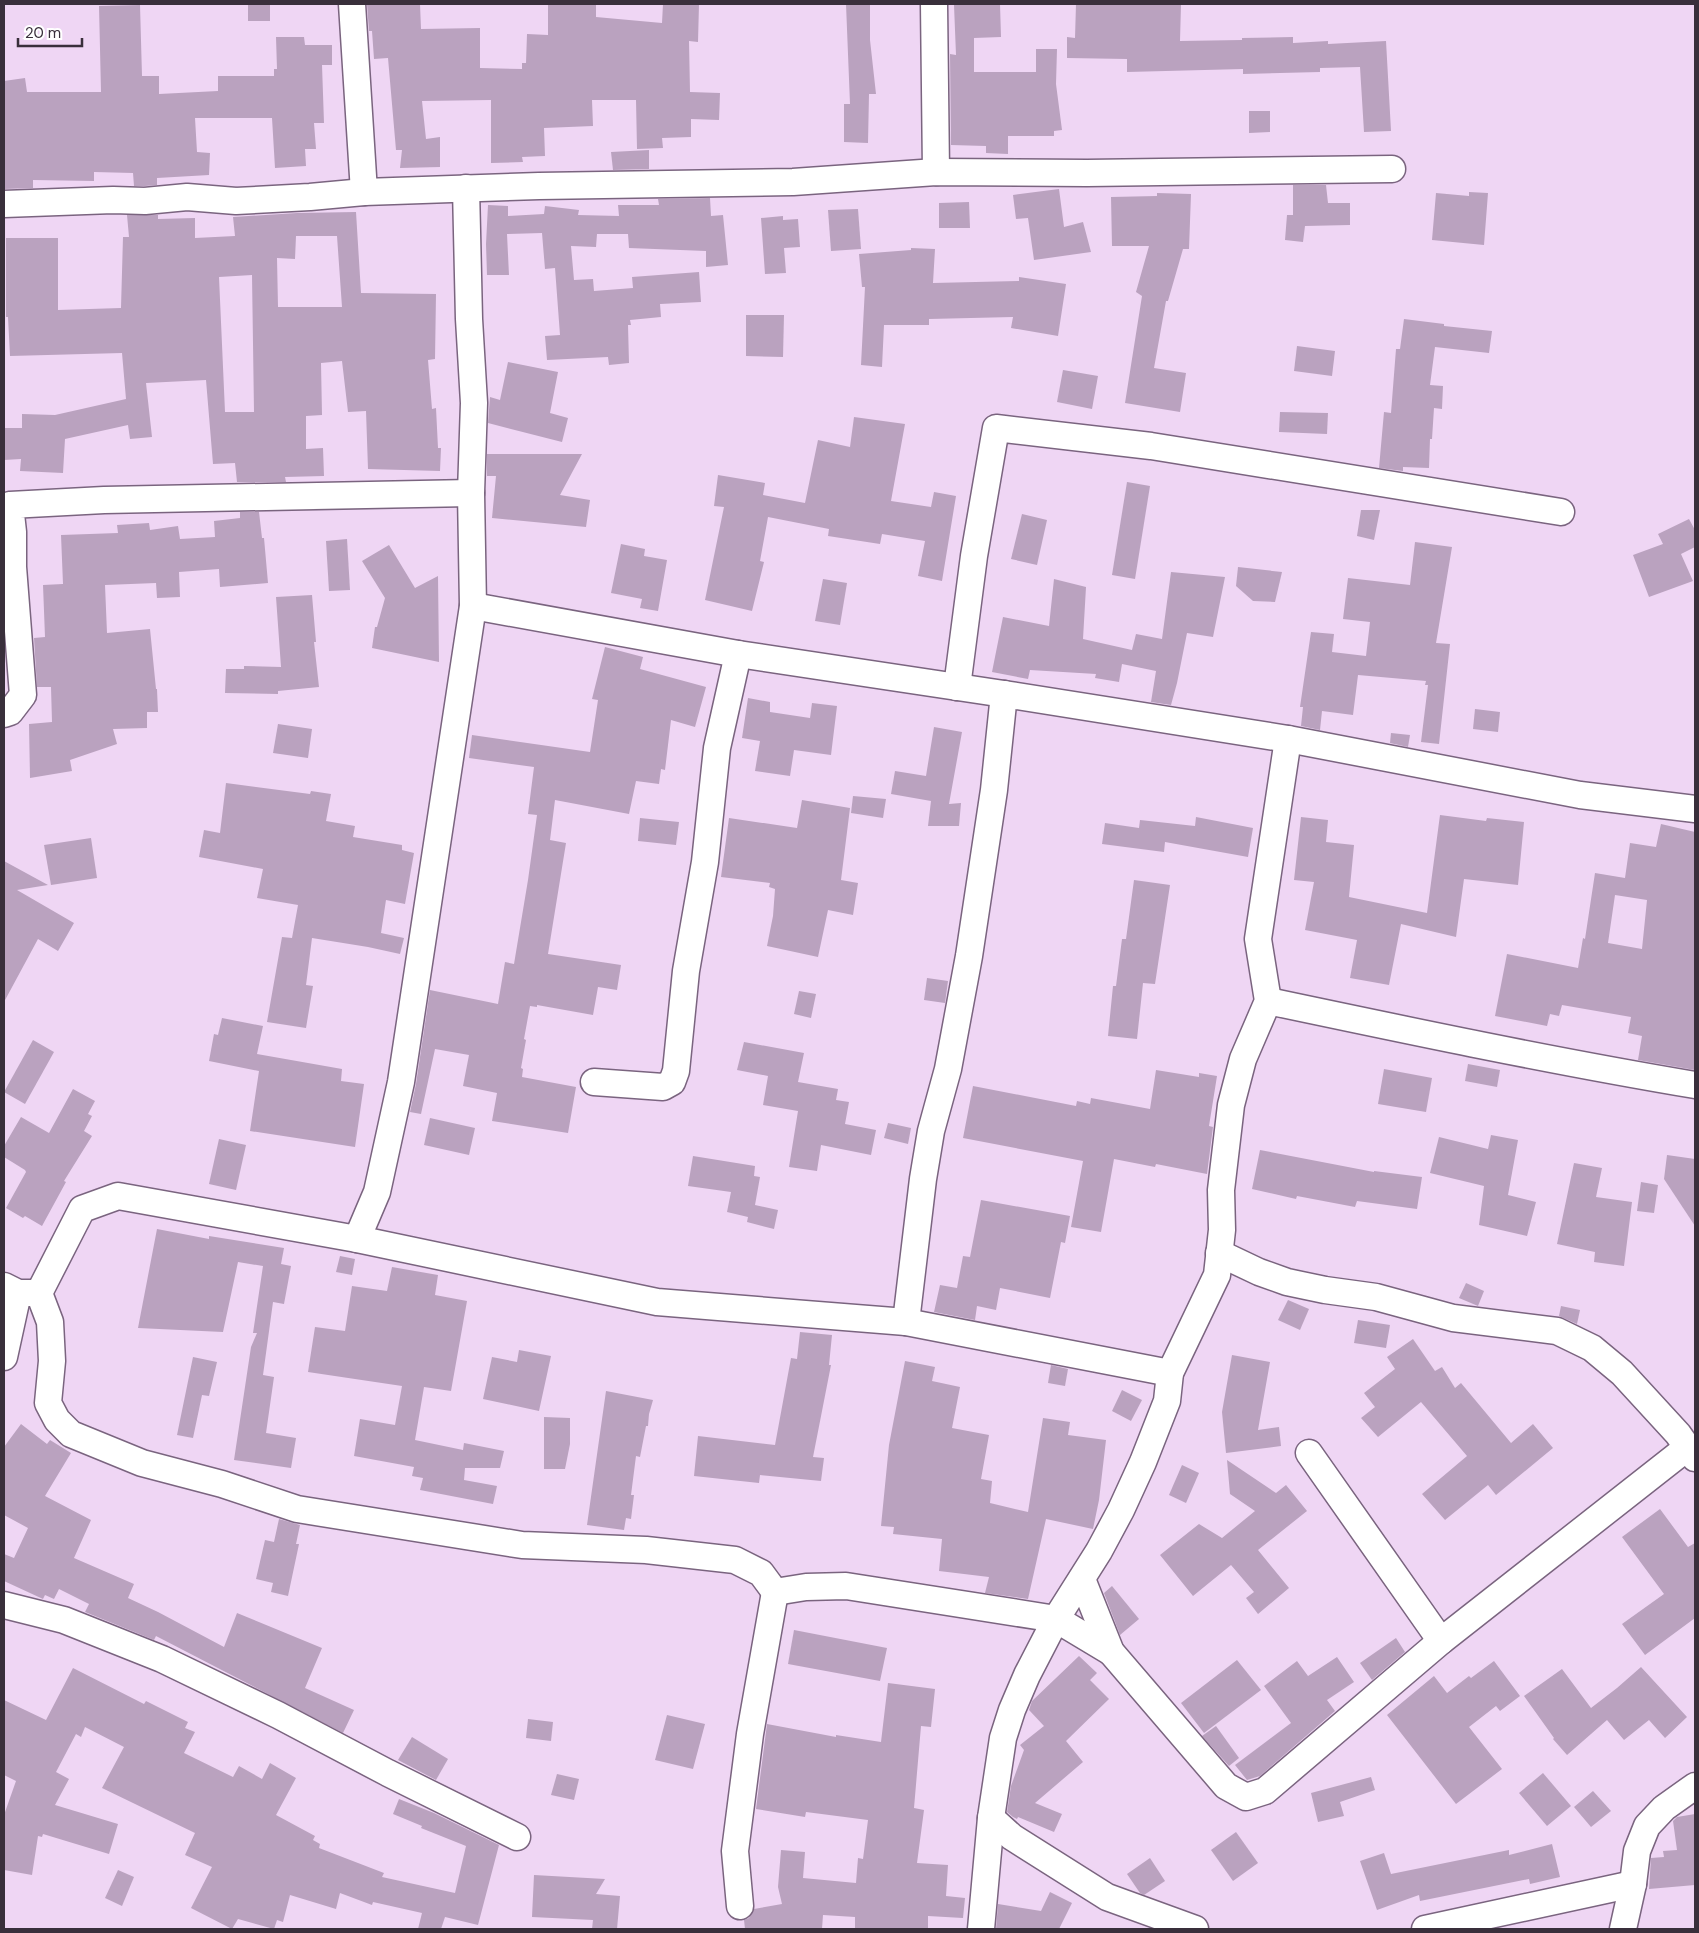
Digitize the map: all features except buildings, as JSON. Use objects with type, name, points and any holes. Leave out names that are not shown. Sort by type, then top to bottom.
[{"type":"street","points":[[352,4],[364,192]]},
{"type":"street","points":[[934,4],[936,172]]},
{"type":"street","points":[[4,204],[145,201],[187,196],[236,201],[364,192],[466,188],[793,182],[936,172],[1087,174],[1392,169]]},
{"type":"street","points":[[357,1239],[377,1192],[401,1082],[473,606],[471,493],[474,403],[469,319],[466,188]]},
{"type":"street","points":[[957,688],[974,556],[996,428],[1151,446],[1561,512]]},
{"type":"street","points":[[4,714],[10,712],[22,694],[13,568],[13,532],[7,503],[471,493]]},
{"type":"street","points":[[473,606],[738,654],[1288,739],[1580,795],[1695,809]]},
{"type":"street","points":[[594,1082],[663,1087],[672,1082],[676,1070],[686,971],[705,862],[717,748],[738,654]]},
{"type":"street","points":[[906,1322],[923,1178],[931,1131],[948,1069],[969,956],[994,790],[1004,694]]},
{"type":"street","points":[[981,1929],[991,1818],[1003,1738],[1012,1710],[1027,1675],[1056,1619],[1082,1579],[1121,1510],[1143,1462],[1167,1401],[1170,1373],[1217,1275],[1222,1230],[1221,1190],[1232,1105],[1243,1059],[1268,1001],[1258,939],[1288,739]]},
{"type":"street","points":[[1268,1001],[1408,1031],[1695,1085]]},
{"type":"street","points":[[4,1357],[20,1291],[82,1209],[118,1196],[357,1239],[657,1302],[906,1322],[1170,1373]]},
{"type":"street","points":[[776,1592],[806,1587],[846,1586],[1056,1619],[1111,1652],[1226,1786],[1246,1797],[1265,1791],[1441,1641],[1692,1452],[1654,1406],[1622,1373],[1592,1348],[1557,1331],[1453,1318],[1376,1297],[1325,1290],[1287,1282],[1259,1272],[1219,1253]]},
{"type":"street","points":[[20,1291],[50,1322],[52,1362],[48,1404],[57,1420],[71,1434],[142,1463],[222,1484],[297,1510],[522,1545],[646,1550],[734,1560],[762,1573],[776,1592],[750,1734],[735,1851],[740,1906]]},
{"type":"street","points":[[1309,1453],[1441,1641]]},
{"type":"street","points":[[1082,1579],[1111,1652]]},
{"type":"street","points":[[4,1605],[64,1620],[162,1659],[278,1715],[388,1773],[517,1837]]},
{"type":"street","points":[[1622,1929],[1633,1884],[1637,1851],[1647,1826],[1664,1808],[1695,1786]]},
{"type":"street","points":[[991,1818],[1012,1838],[1107,1897],[1195,1929]]},
{"type":"street","points":[[1425,1929],[1633,1884]]}]
